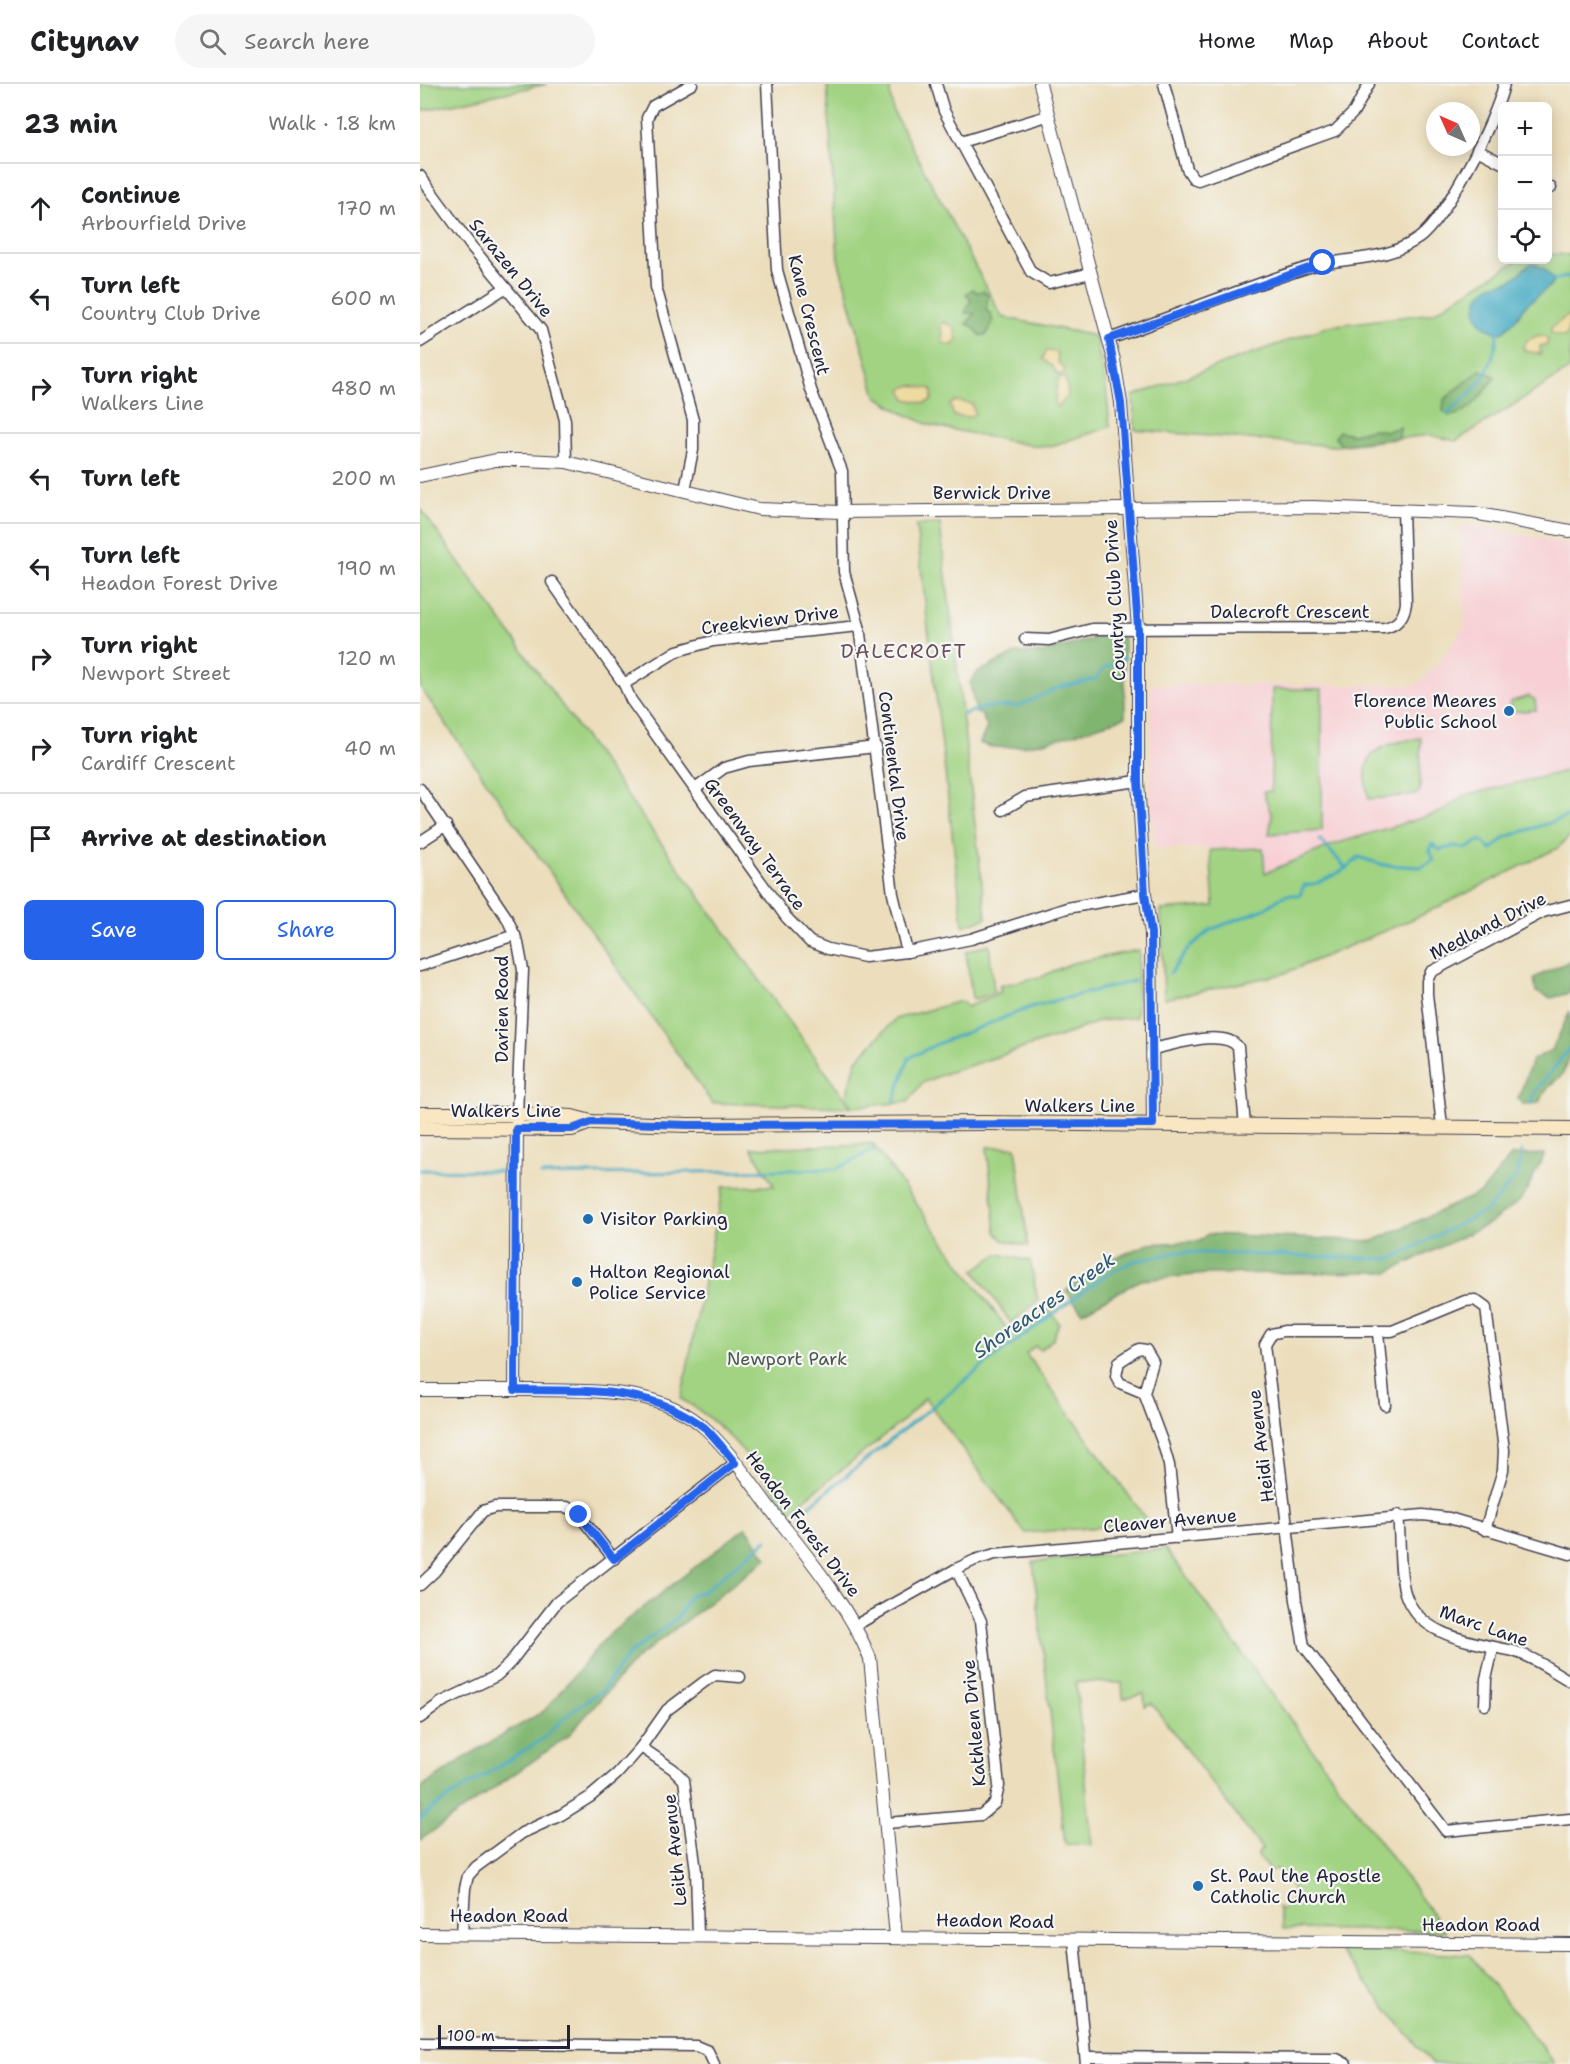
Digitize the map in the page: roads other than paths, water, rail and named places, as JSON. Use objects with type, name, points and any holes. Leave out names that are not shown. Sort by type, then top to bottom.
[{"type":"main road","name":"Walkers Line","points":[[420,1114],[517,1114],[572,1117],[591,1122],[688,1125],[1153,1124],[1570,1128]]},
{"type":"main road","name":"Walkers Line","points":[[420,1128],[572,1129],[591,1122]]},
{"type":"street","points":[[685,490],[693,450],[693,420],[656,287],[647,118],[653,106],[692,84]]},
{"type":"street","name":"Kane Crescent","points":[[767,84],[777,270],[811,390],[842,471],[841,512]]},
{"type":"street","points":[[936,84],[944,111],[1028,267],[1036,277],[1049,283],[1091,273]]},
{"type":"street","name":"Country Club Drive","points":[[1040,84],[1109,339],[1121,403],[1138,628],[1138,780],[1145,894],[1151,933],[1153,1124]]},
{"type":"street","points":[[1164,84],[1187,169],[1198,180],[1335,131],[1354,112],[1370,84]]},
{"type":"street","points":[[1480,144],[1499,103],[1504,84]]},
{"type":"street","points":[[961,142],[1047,116]]},
{"type":"street","points":[[1480,152],[1498,160]]},
{"type":"street","points":[[1109,339],[1306,268],[1386,255],[1402,248],[1421,236],[1434,222],[1473,156]]},
{"type":"street","name":"Sarazen Drive","points":[[420,176],[471,246],[541,330],[565,420],[566,462]]},
{"type":"street","points":[[420,342],[505,288]]},
{"type":"street","name":"Berwick Drive","points":[[420,476],[496,460],[566,462],[759,509],[841,512],[1312,507],[1474,513],[1570,531]]},
{"type":"street","name":"Dalecroft Crescent","points":[[1138,628],[1384,628],[1393,626],[1405,612],[1406,603],[1403,510]]},
{"type":"street","name":"Continental Drive","points":[[841,512],[843,572],[859,626],[893,894],[908,952]]},
{"type":"street","name":"Greenway Terrace","points":[[552,582],[779,909],[810,942],[844,954],[865,957],[908,952],[971,939],[1067,908],[1145,894]]},
{"type":"street","name":"Creekview Drive","points":[[624,684],[677,651],[713,640],[859,626]]},
{"type":"street","points":[[1025,639],[1049,640],[1092,628],[1138,628]]},
{"type":"street","points":[[695,789],[724,768],[749,761],[876,747]]},
{"type":"street","points":[[1003,810],[1025,797],[1138,780]]},
{"type":"street","name":"Darien Road","points":[[420,789],[507,918],[522,955],[517,1114]]},
{"type":"street","points":[[420,842],[446,825]]},
{"type":"street","name":"Medland Drive","points":[[1442,1126],[1427,994],[1431,972],[1543,912],[1570,904]]},
{"type":"street","points":[[420,966],[515,935]]},
{"type":"street","points":[[1152,1048],[1221,1036],[1233,1040],[1238,1047],[1245,1126]]},
{"type":"street","points":[[515,1390],[517,1114]]},
{"type":"street","name":"Heidi Avenue","points":[[1485,1530],[1503,1470],[1504,1450],[1486,1308],[1475,1300],[1465,1301],[1413,1324],[1378,1333],[1284,1331],[1271,1334],[1265,1344],[1304,1646],[1446,1831],[1570,1819]]},
{"type":"street","points":[[1378,1333],[1385,1405]]},
{"type":"street","name":"Headon Forest Drive","points":[[420,1390],[595,1391],[641,1397],[674,1409],[706,1429],[832,1588],[856,1625],[870,1658],[896,1937]]},
{"type":"street","points":[[1144,1393],[1164,1444],[1177,1538]]},
{"type":"street","points":[[420,1718],[442,1702],[496,1676],[509,1664],[557,1602],[735,1463]]},
{"type":"street","points":[[420,1585],[435,1571],[483,1511],[495,1507],[567,1507],[579,1515],[614,1559]]},
{"type":"street","name":"Cleaver Avenue","points":[[856,1625],[975,1560],[1019,1550],[1177,1538],[1398,1515],[1449,1518],[1570,1554]]},
{"type":"street","name":"Marc Lane","points":[[1398,1515],[1405,1593],[1413,1610],[1423,1621],[1437,1630],[1493,1648],[1515,1651],[1570,1681]]},
{"type":"street","name":"Kathleen Drive","points":[[887,1823],[981,1815],[995,1803],[999,1786],[981,1621],[956,1569]]},
{"type":"street","points":[[1485,1705],[1486,1679],[1493,1648]]},
{"type":"street","points":[[462,1934],[465,1888],[468,1876],[476,1867],[522,1833],[561,1815],[590,1797],[617,1774],[641,1747],[667,1710],[704,1682],[716,1675],[740,1677]]},
{"type":"street","name":"Leith Avenue","points":[[641,1747],[673,1769],[684,1780],[696,1871],[698,1936]]},
{"type":"street","name":"Headon Road","points":[[420,1934],[1570,1944]]},
{"type":"street","points":[[1074,1940],[1086,2060],[1337,2059],[1346,2064]]},
{"type":"street","points":[[420,2043],[696,2046],[708,2051],[714,2064]]},
{"type":"water","points":[[1535,264],[1545,269],[1554,280],[1551,285],[1523,308],[1517,318],[1502,333],[1486,327],[1477,315],[1476,308],[1482,293],[1491,285],[1511,280],[1527,267]]},
{"type":"waterway","points":[[1554,280],[1570,276]]},
{"type":"waterway","points":[[1447,414],[1482,379],[1492,360],[1498,333]]},
{"type":"waterway","name":"Shoreacres Creek","points":[[964,714],[987,707],[1019,706],[1060,687],[1096,679],[1103,669],[1126,658]]},
{"type":"waterway","name":"Shoreacres Creek","points":[[1170,973],[1189,948],[1210,930],[1264,909],[1285,895],[1300,895],[1304,885],[1333,876],[1358,857],[1384,865],[1421,867],[1434,860],[1430,851],[1432,844],[1440,850],[1455,846],[1466,849],[1481,840],[1491,850],[1506,837],[1570,816]]},
{"type":"waterway","name":"Shoreacres Creek","points":[[1320,840],[1345,867]]},
{"type":"waterway","name":"Shoreacres Creek","points":[[894,1102],[909,1058],[937,1044],[1034,1006],[1134,981]]},
{"type":"waterway","name":"Shoreacres Creek","points":[[1531,1104],[1533,1094],[1570,1048]]},
{"type":"waterway","name":"Shoreacres Creek","points":[[541,1175],[837,1169],[874,1149]]},
{"type":"waterway","name":"Shoreacres Creek","points":[[800,1513],[979,1369],[1104,1276],[1131,1262],[1178,1252],[1391,1259],[1487,1210],[1517,1176],[1522,1151]]},
{"type":"waterway","name":"Shoreacres Creek","points":[[420,1170],[502,1171]]},
{"type":"waterway","name":"Shoreacres Creek","points":[[420,1819],[434,1807],[541,1740],[574,1709],[602,1691],[628,1655],[678,1617],[689,1596],[704,1591],[767,1540]]},
{"type":"place","name":"Florence Meares Public School","points":[[1509,711]]},
{"type":"place","name":"Visitor Parking","points":[[588,1219]]},
{"type":"place","name":"Halton Regional Police Service","points":[[577,1282]]},
{"type":"place","name":"St. Paul the Apostle Catholic Church","points":[[1198,1886]]},
{"type":"district","name":"DALECROFT","points":[[904,651]]},
{"type":"park label","name":"Newport Park","points":[[787,1359]]}]
